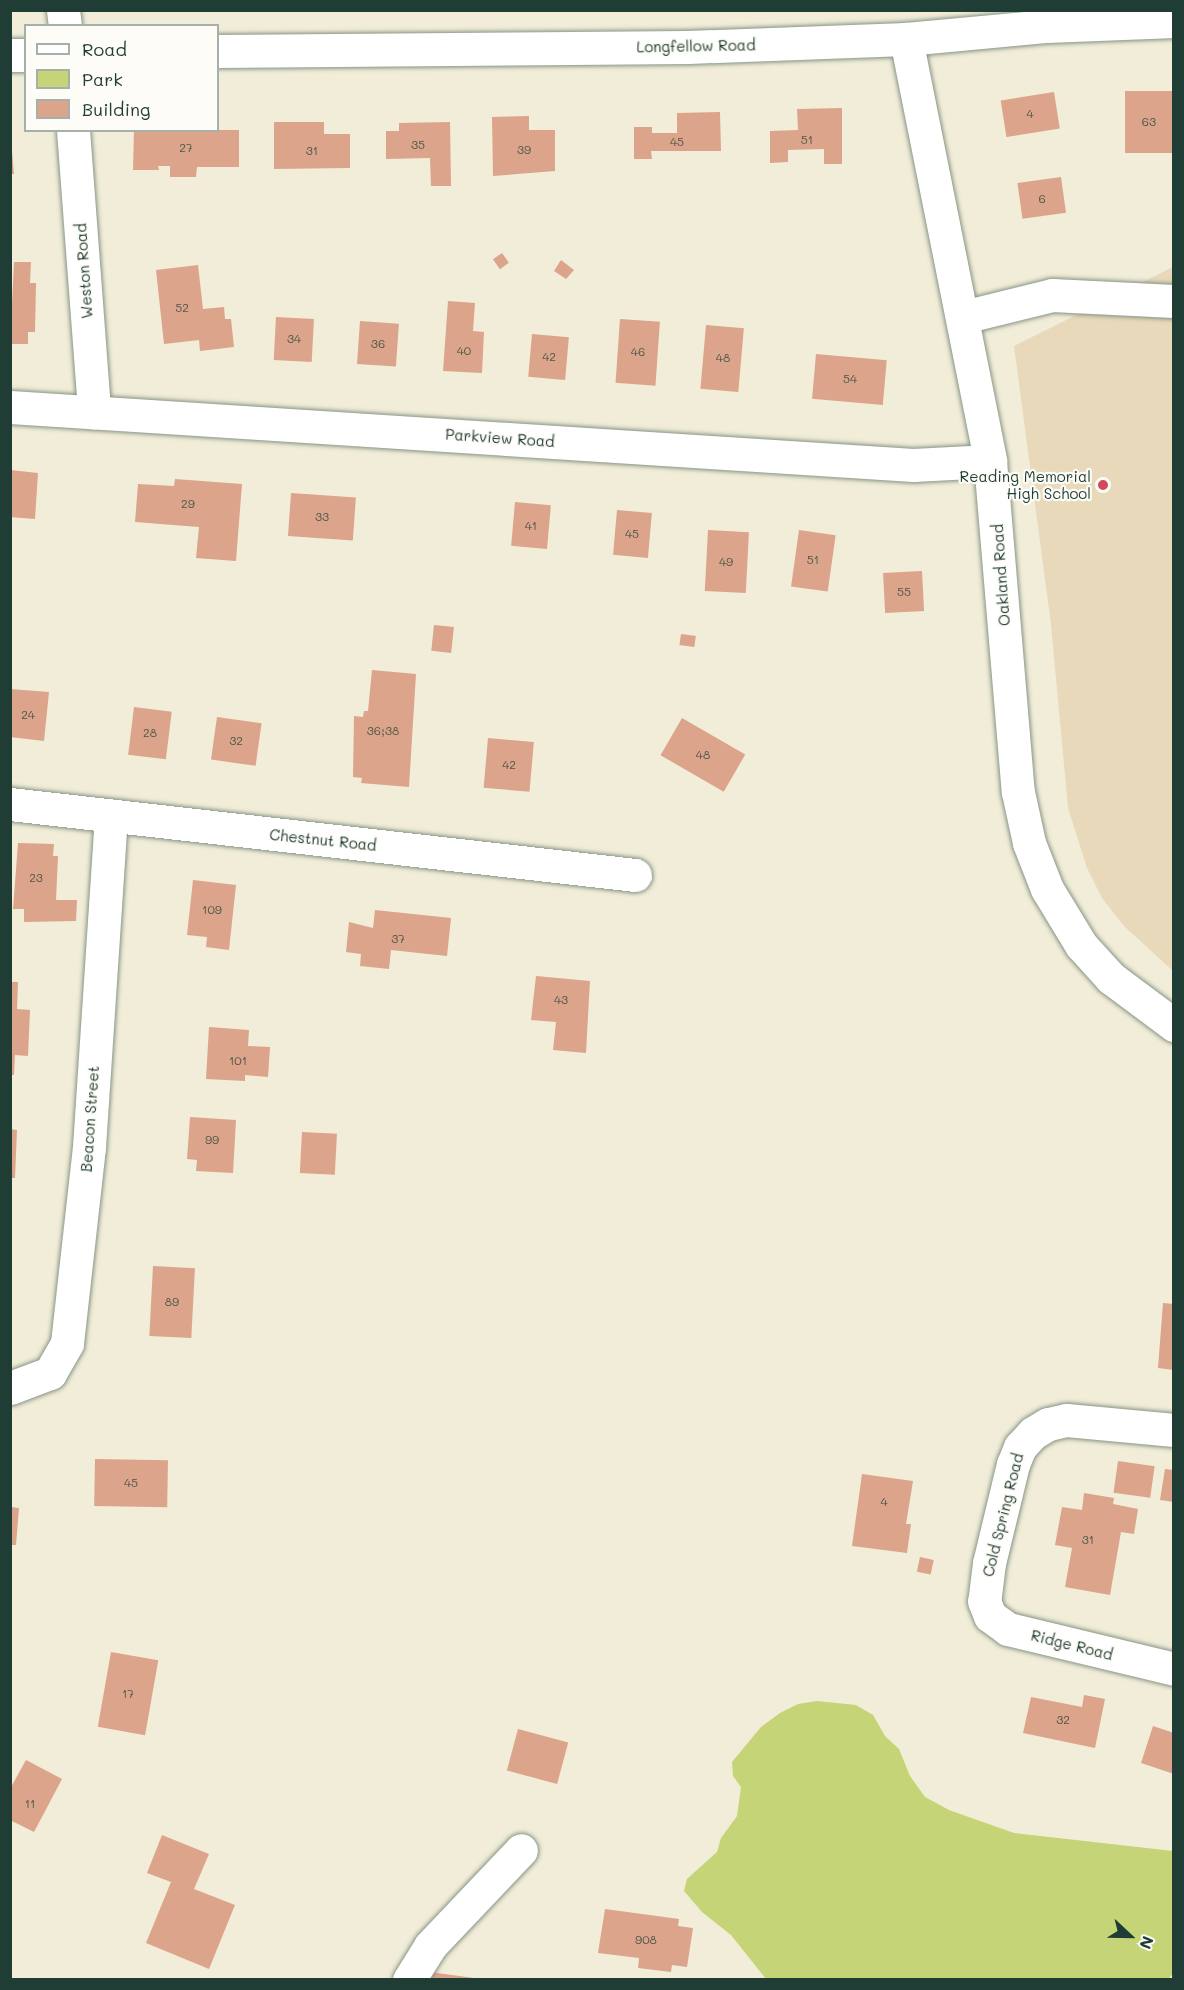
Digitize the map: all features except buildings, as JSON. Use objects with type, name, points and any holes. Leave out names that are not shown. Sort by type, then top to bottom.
[{"type":"street","name":"Longfellow Road","points":[[219,51],[688,46],[906,39],[1047,26],[1173,21]]},
{"type":"street","name":"Oakland Road","points":[[906,39],[990,461],[1018,792],[1032,853],[1047,889],[1081,945],[1111,978],[1173,1025]]},
{"type":"street","name":"Weston Road","points":[[73,132],[94,412]]},
{"type":"street","points":[[963,317],[1052,295],[1173,301]]},
{"type":"street","name":"Parkview Road","points":[[10,407],[913,465],[990,461]]},
{"type":"street","name":"Chestnut Road","points":[[10,804],[635,875]]},
{"type":"street","name":"Beacon Street","points":[[10,1388],[50,1373],[67,1343],[89,1147],[111,816]]},
{"type":"street","name":"Cold Spring Road","points":[[984,1601],[989,1563],[1014,1464],[1020,1447],[1032,1433],[1048,1424],[1066,1420],[1173,1430]]},
{"type":"street","name":"Ridge Road","points":[[984,1601],[990,1616],[1008,1629],[1173,1669]]},
{"type":"street","points":[[409,1980],[430,1946],[520,1850]]},
{"type":"shaded area","name":"Reading Memorial High School","points":[[1173,267],[1173,971],[1124,926],[1102,898],[1087,868],[1068,808],[1051,624],[1014,346]]},
{"type":"green space","points":[[817,1701],[856,1705],[873,1715],[885,1736],[899,1749],[910,1776],[925,1797],[949,1810],[1014,1833],[1173,1851],[1174,1971],[1169,1979],[766,1979],[731,1935],[702,1912],[684,1891],[687,1879],[717,1852],[721,1838],[737,1816],[741,1787],[733,1776],[732,1762],[761,1727],[780,1713],[798,1704]]},
{"type":"place","name":"Reading Memorial High School","points":[[1103,485]]}]
